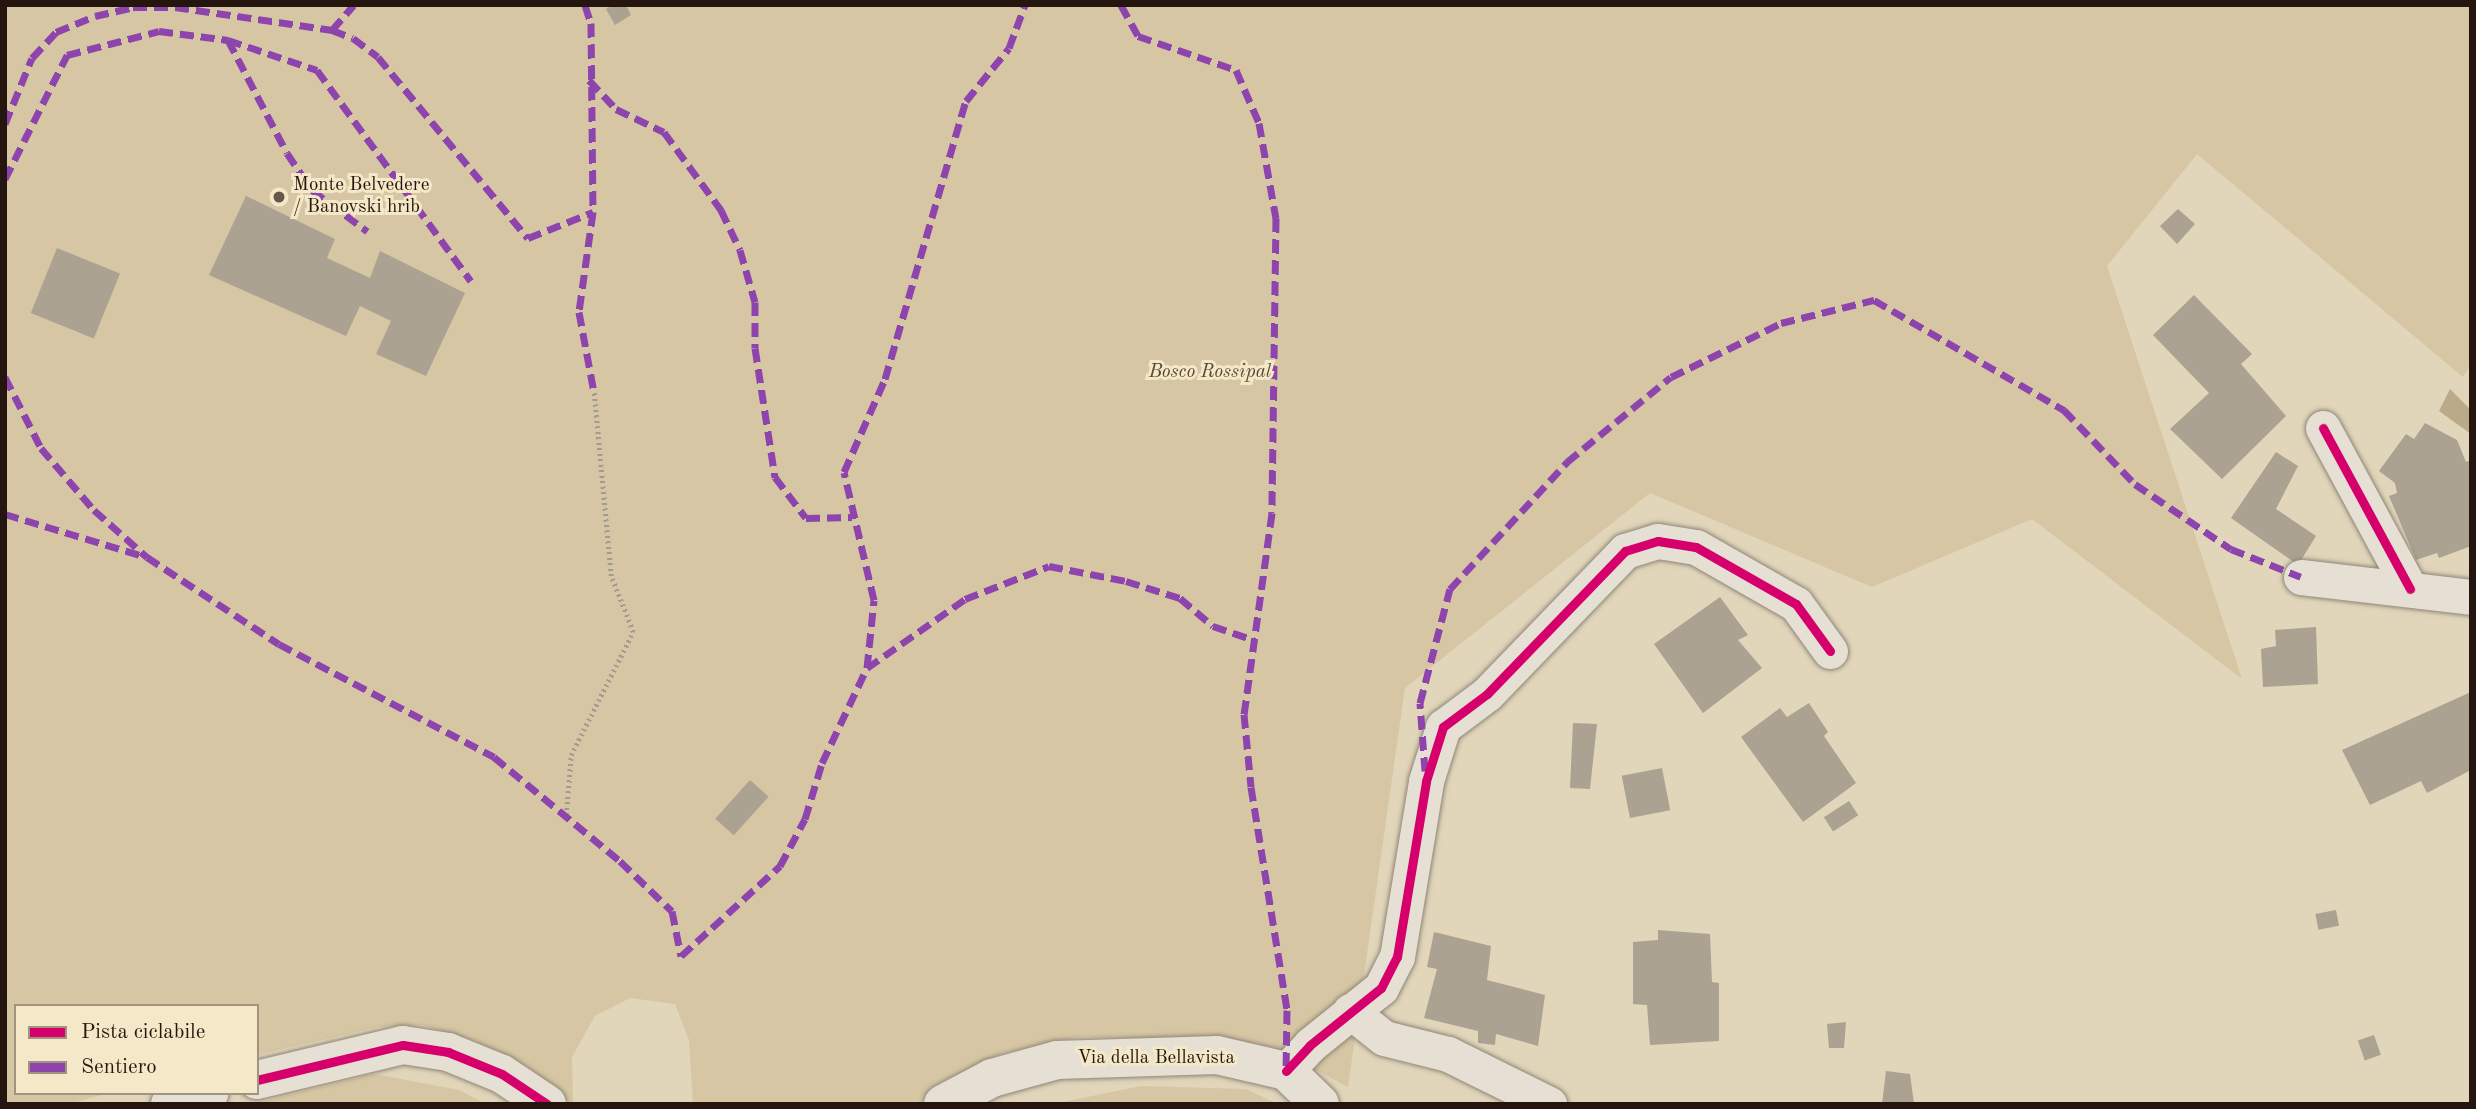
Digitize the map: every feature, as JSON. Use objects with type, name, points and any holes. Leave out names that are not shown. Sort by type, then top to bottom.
[{"type":"street","points":[[2323,428],[2410,589]]},
{"type":"street","points":[[1320,1104],[1286,1071],[1350,1012],[1381,988],[1397,957],[1426,781],[1443,727],[1487,694],[1625,551],[1658,541],[1696,547],[1796,604],[1830,651]]},
{"type":"street","points":[[2301,577],[2471,597]]},
{"type":"street","points":[[1350,1012],[1384,1038],[1448,1054],[1549,1104]]},
{"type":"street","points":[[259,1080],[403,1045],[448,1052],[502,1074],[547,1104]]},
{"type":"street","name":"Via della Bellavista","points":[[943,1104],[992,1078],[1058,1060],[1217,1055],[1286,1071]]},
{"type":"street","points":[[170,1104],[202,1095]]},
{"type":"path","points":[[566,815],[571,755],[633,632],[611,576],[594,392]]},
{"type":"green space","name":"Bosco Rossipal","points":[[5,5],[2471,5],[2471,364],[2463,377],[2197,154],[2107,266],[2242,679],[2032,519],[1872,587],[1650,493],[1405,688],[1348,1087],[1273,1047],[1224,1039],[1079,1037],[1003,1053],[935,1085],[919,1104],[693,1104],[689,1040],[675,1004],[630,998],[595,1016],[572,1057],[573,1104],[476,1041],[422,1025],[378,1027],[259,1055],[259,1004],[14,1004],[14,1095],[101,1095],[69,1104],[5,1104]]},
{"type":"green space","points":[[374,1074],[459,1090],[486,1104],[253,1104]]},
{"type":"green space","points":[[1141,1086],[1246,1089],[1277,1104],[1053,1104]]},
{"type":"shaded area","points":[[2450,389],[2471,410],[2471,434],[2439,411]]},
{"type":"building","points":[[613,5],[626,5],[631,15],[615,25],[606,9]]},
{"type":"building","points":[[246,196],[335,239],[327,258],[370,278],[380,251],[465,293],[426,376],[376,354],[391,321],[360,306],[346,336],[209,275]]},
{"type":"building","points":[[2178,209],[2195,224],[2177,244],[2160,226]]},
{"type":"building","points":[[57,248],[120,273],[94,338],[31,313]]},
{"type":"building","points":[[2194,295],[2252,354],[2241,364],[2286,416],[2222,479],[2170,429],[2209,393],[2153,335]]},
{"type":"building","points":[[2425,423],[2457,440],[2466,462],[2471,460],[2471,546],[2439,558],[2437,553],[2416,560],[2389,496],[2397,493],[2395,483],[2379,471],[2406,434],[2414,439]]},
{"type":"building","points":[[2276,452],[2298,466],[2276,509],[2316,536],[2298,565],[2231,518]]},
{"type":"building","points":[[1720,597],[1748,635],[1738,640],[1762,668],[1703,713],[1654,644]]},
{"type":"building","points":[[2316,627],[2318,684],[2263,687],[2261,649],[2276,646],[2275,630]]},
{"type":"building","points":[[2471,692],[2471,770],[2427,793],[2421,781],[2370,805],[2342,750]]},
{"type":"building","points":[[1809,703],[1828,732],[1824,736],[1856,783],[1803,822],[1741,737],[1780,708],[1787,717]]},
{"type":"building","points":[[1573,723],[1597,724],[1590,789],[1570,788]]},
{"type":"building","points":[[1662,768],[1670,810],[1630,818],[1622,776]]},
{"type":"building","points":[[750,780],[769,797],[734,835],[715,819]]},
{"type":"building","points":[[1849,801],[1858,815],[1833,832],[1824,817]]},
{"type":"building","points":[[2336,910],[2339,926],[2318,930],[2315,914]]},
{"type":"building","points":[[1658,930],[1710,934],[1712,982],[1719,983],[1719,1041],[1650,1045],[1647,1005],[1633,1004],[1633,942],[1658,940]]},
{"type":"building","points":[[1434,932],[1491,946],[1487,980],[1545,995],[1538,1046],[1496,1034],[1495,1045],[1478,1043],[1478,1031],[1424,1018],[1437,969],[1427,967]]},
{"type":"building","points":[[1846,1022],[1844,1048],[1829,1048],[1827,1024]]},
{"type":"building","points":[[2374,1035],[2381,1055],[2365,1060],[2358,1041]]},
{"type":"building","points":[[1886,1071],[1910,1074],[1914,1104],[1882,1104]]},
{"type":"marked path","points":[[332,30],[354,5]]},
{"type":"marked path","points":[[585,5],[591,23],[593,212],[579,312],[594,392]]},
{"type":"marked path","points":[[867,668],[874,600],[844,472],[885,379],[966,101],[1009,48],[1025,5]]},
{"type":"marked path","points":[[1121,5],[1138,36],[1236,70],[1259,123],[1276,218],[1272,513],[1244,714],[1251,787],[1287,1010],[1286,1071]]},
{"type":"marked path","points":[[5,124],[32,58],[56,32],[95,16],[133,7],[175,7],[332,30],[353,38],[378,57],[528,238],[593,212]]},
{"type":"marked path","points":[[5,179],[67,55],[159,31],[228,40],[317,70],[471,281]]},
{"type":"marked path","points":[[228,40],[287,153],[312,190],[367,231]]},
{"type":"marked path","points":[[589,80],[616,109],[664,132],[721,210],[740,250],[755,302],[755,348],[775,477],[806,518],[852,517]]},
{"type":"marked path","points":[[1425,771],[1420,703],[1450,589],[1567,462],[1671,377],[1781,323],[1874,300],[2064,410],[2135,484],[2231,549],[2301,577]]},
{"type":"marked path","points":[[5,377],[41,448],[94,510],[147,557],[279,644],[494,757],[620,861],[672,911],[681,956]]},
{"type":"marked path","points":[[5,514],[143,556]]},
{"type":"marked path","points":[[681,956],[780,866],[805,819],[822,763],[867,668],[965,599],[1049,566],[1126,581],[1180,598],[1213,626],[1254,640]]},
{"type":"cycle path","points":[[2323,428],[2410,589]]},
{"type":"cycle path","points":[[1286,1071],[1310,1045],[1381,988],[1397,957],[1426,781],[1443,727],[1487,694],[1625,551],[1658,541],[1696,547],[1796,604],[1830,651]]},
{"type":"cycle path","points":[[259,1080],[403,1045],[448,1052],[502,1074],[547,1104]]},
{"type":"place","name":"Monte Belvedere / Banovski hrib","points":[[279,197]]}]
